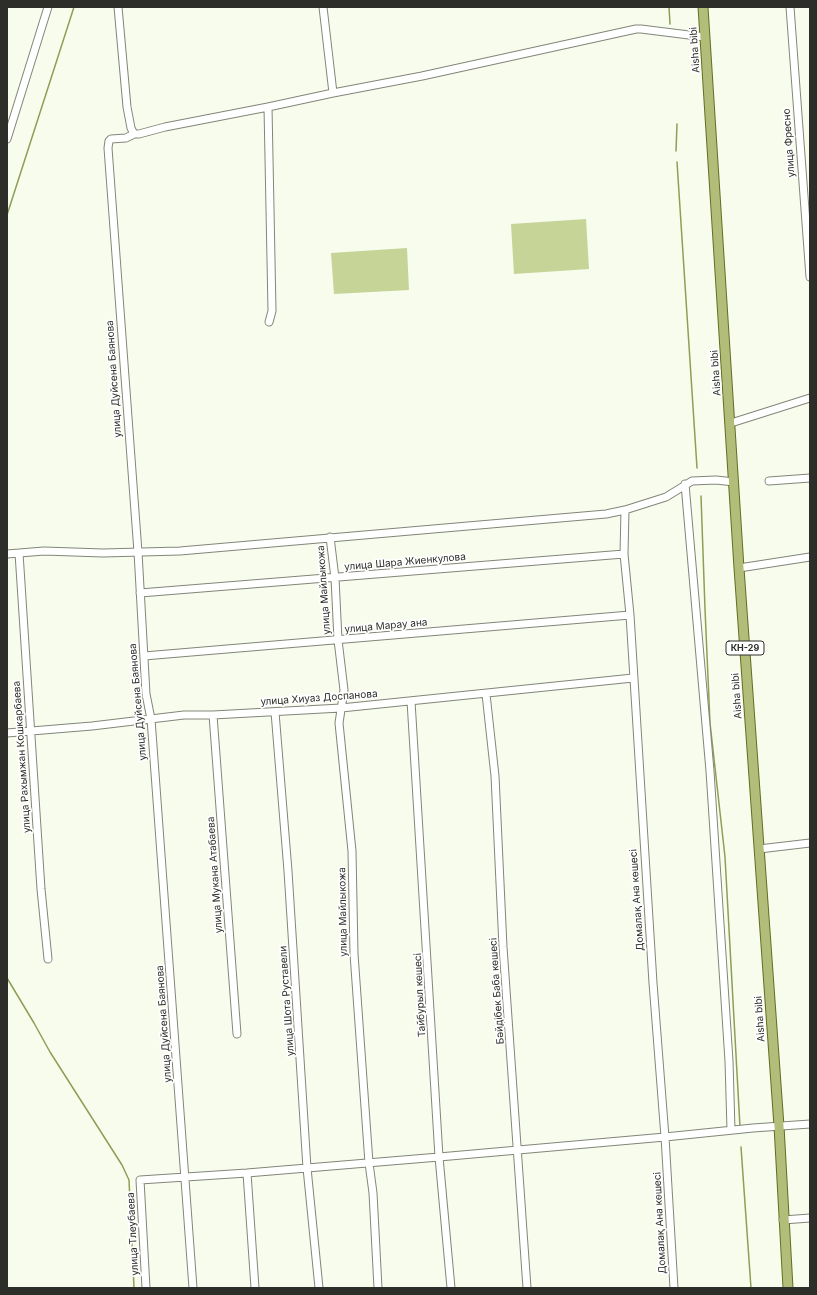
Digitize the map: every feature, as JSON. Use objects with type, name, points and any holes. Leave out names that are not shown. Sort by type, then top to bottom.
[{"type":"main road","name":"Aisha bibi","points":[[703,7],[734,482],[779,1126],[783,1220],[788,1288]]},
{"type":"street","points":[[7,139],[48,7]]},
{"type":"street","points":[[118,7],[127,107],[131,128],[134,134],[422,76],[642,29],[705,37]]},
{"type":"street","points":[[323,7],[333,93]]},
{"type":"street","name":"улица Фресно","points":[[790,7],[810,277]]},
{"type":"street","points":[[268,107],[272,311],[269,322]]},
{"type":"street","name":"улица Дуйсена Баянова","points":[[134,134],[126,138],[111,139],[109,141],[108,148],[138,552],[146,694],[151,719],[193,1288]]},
{"type":"street","points":[[731,423],[810,398]]},
{"type":"street","points":[[769,481],[810,478]]},
{"type":"street","points":[[7,554],[44,550],[85,553],[180,551],[606,514],[625,510],[666,497],[689,483],[716,480],[734,482]]},
{"type":"street","points":[[689,483],[710,771],[733,1130]]},
{"type":"street","name":"Домалақ Ана көшесі","points":[[625,510],[624,554],[630,615],[653,994],[665,1138],[674,1288]]},
{"type":"street","name":"улица Майлыкожа","points":[[330,537],[335,578],[338,640],[344,690],[339,723],[352,851],[354,954],[369,1163],[373,1193],[378,1288]]},
{"type":"street","name":"улица Рахымжан Кошкарбаева","points":[[19,553],[41,889],[48,959]]},
{"type":"street","name":"улица Шара Жиенкулова","points":[[140,593],[624,554]]},
{"type":"street","points":[[740,568],[810,557]]},
{"type":"street","name":"улица Марау ана","points":[[144,656],[630,615]]},
{"type":"street","name":"улица Хиуаз Доспанова","points":[[7,733],[31,732],[184,715],[213,715],[341,708],[633,678]]},
{"type":"street","name":"Бәйдібек Баба көшесі","points":[[486,694],[495,776],[504,947],[527,1288]]},
{"type":"street","name":"Тайбурыл көшесі","points":[[411,701],[440,1157],[452,1288]]},
{"type":"street","name":"улица Шота Руставели","points":[[275,712],[288,871],[308,1168],[319,1288]]},
{"type":"street","name":"улица Мукана Атабаева","points":[[213,715],[237,1034]]},
{"type":"street","points":[[759,849],[810,843]]},
{"type":"street","points":[[186,1177],[665,1138],[753,1128],[810,1124]]},
{"type":"street","points":[[247,1173],[255,1288]]},
{"type":"street","name":"улица Тлеубаева","points":[[146,1288],[140,1180],[186,1177]]},
{"type":"street","points":[[783,1220],[810,1218]]},
{"type":"green space","points":[[586,219],[589,269],[514,274],[511,224]]},
{"type":"green space","points":[[407,248],[409,290],[334,294],[331,253]]},
{"type":"waterway","points":[[7,215],[74,7]]},
{"type":"waterway","points":[[669,7],[670,24]]},
{"type":"waterway","points":[[676,151],[677,124]]},
{"type":"waterway","points":[[677,162],[697,468]]},
{"type":"waterway","points":[[701,496],[710,723],[725,857],[740,1127]]},
{"type":"waterway","points":[[7,978],[50,1052],[122,1165],[129,1180],[134,1288]]},
{"type":"waterway","points":[[741,1147],[751,1288]]}]
